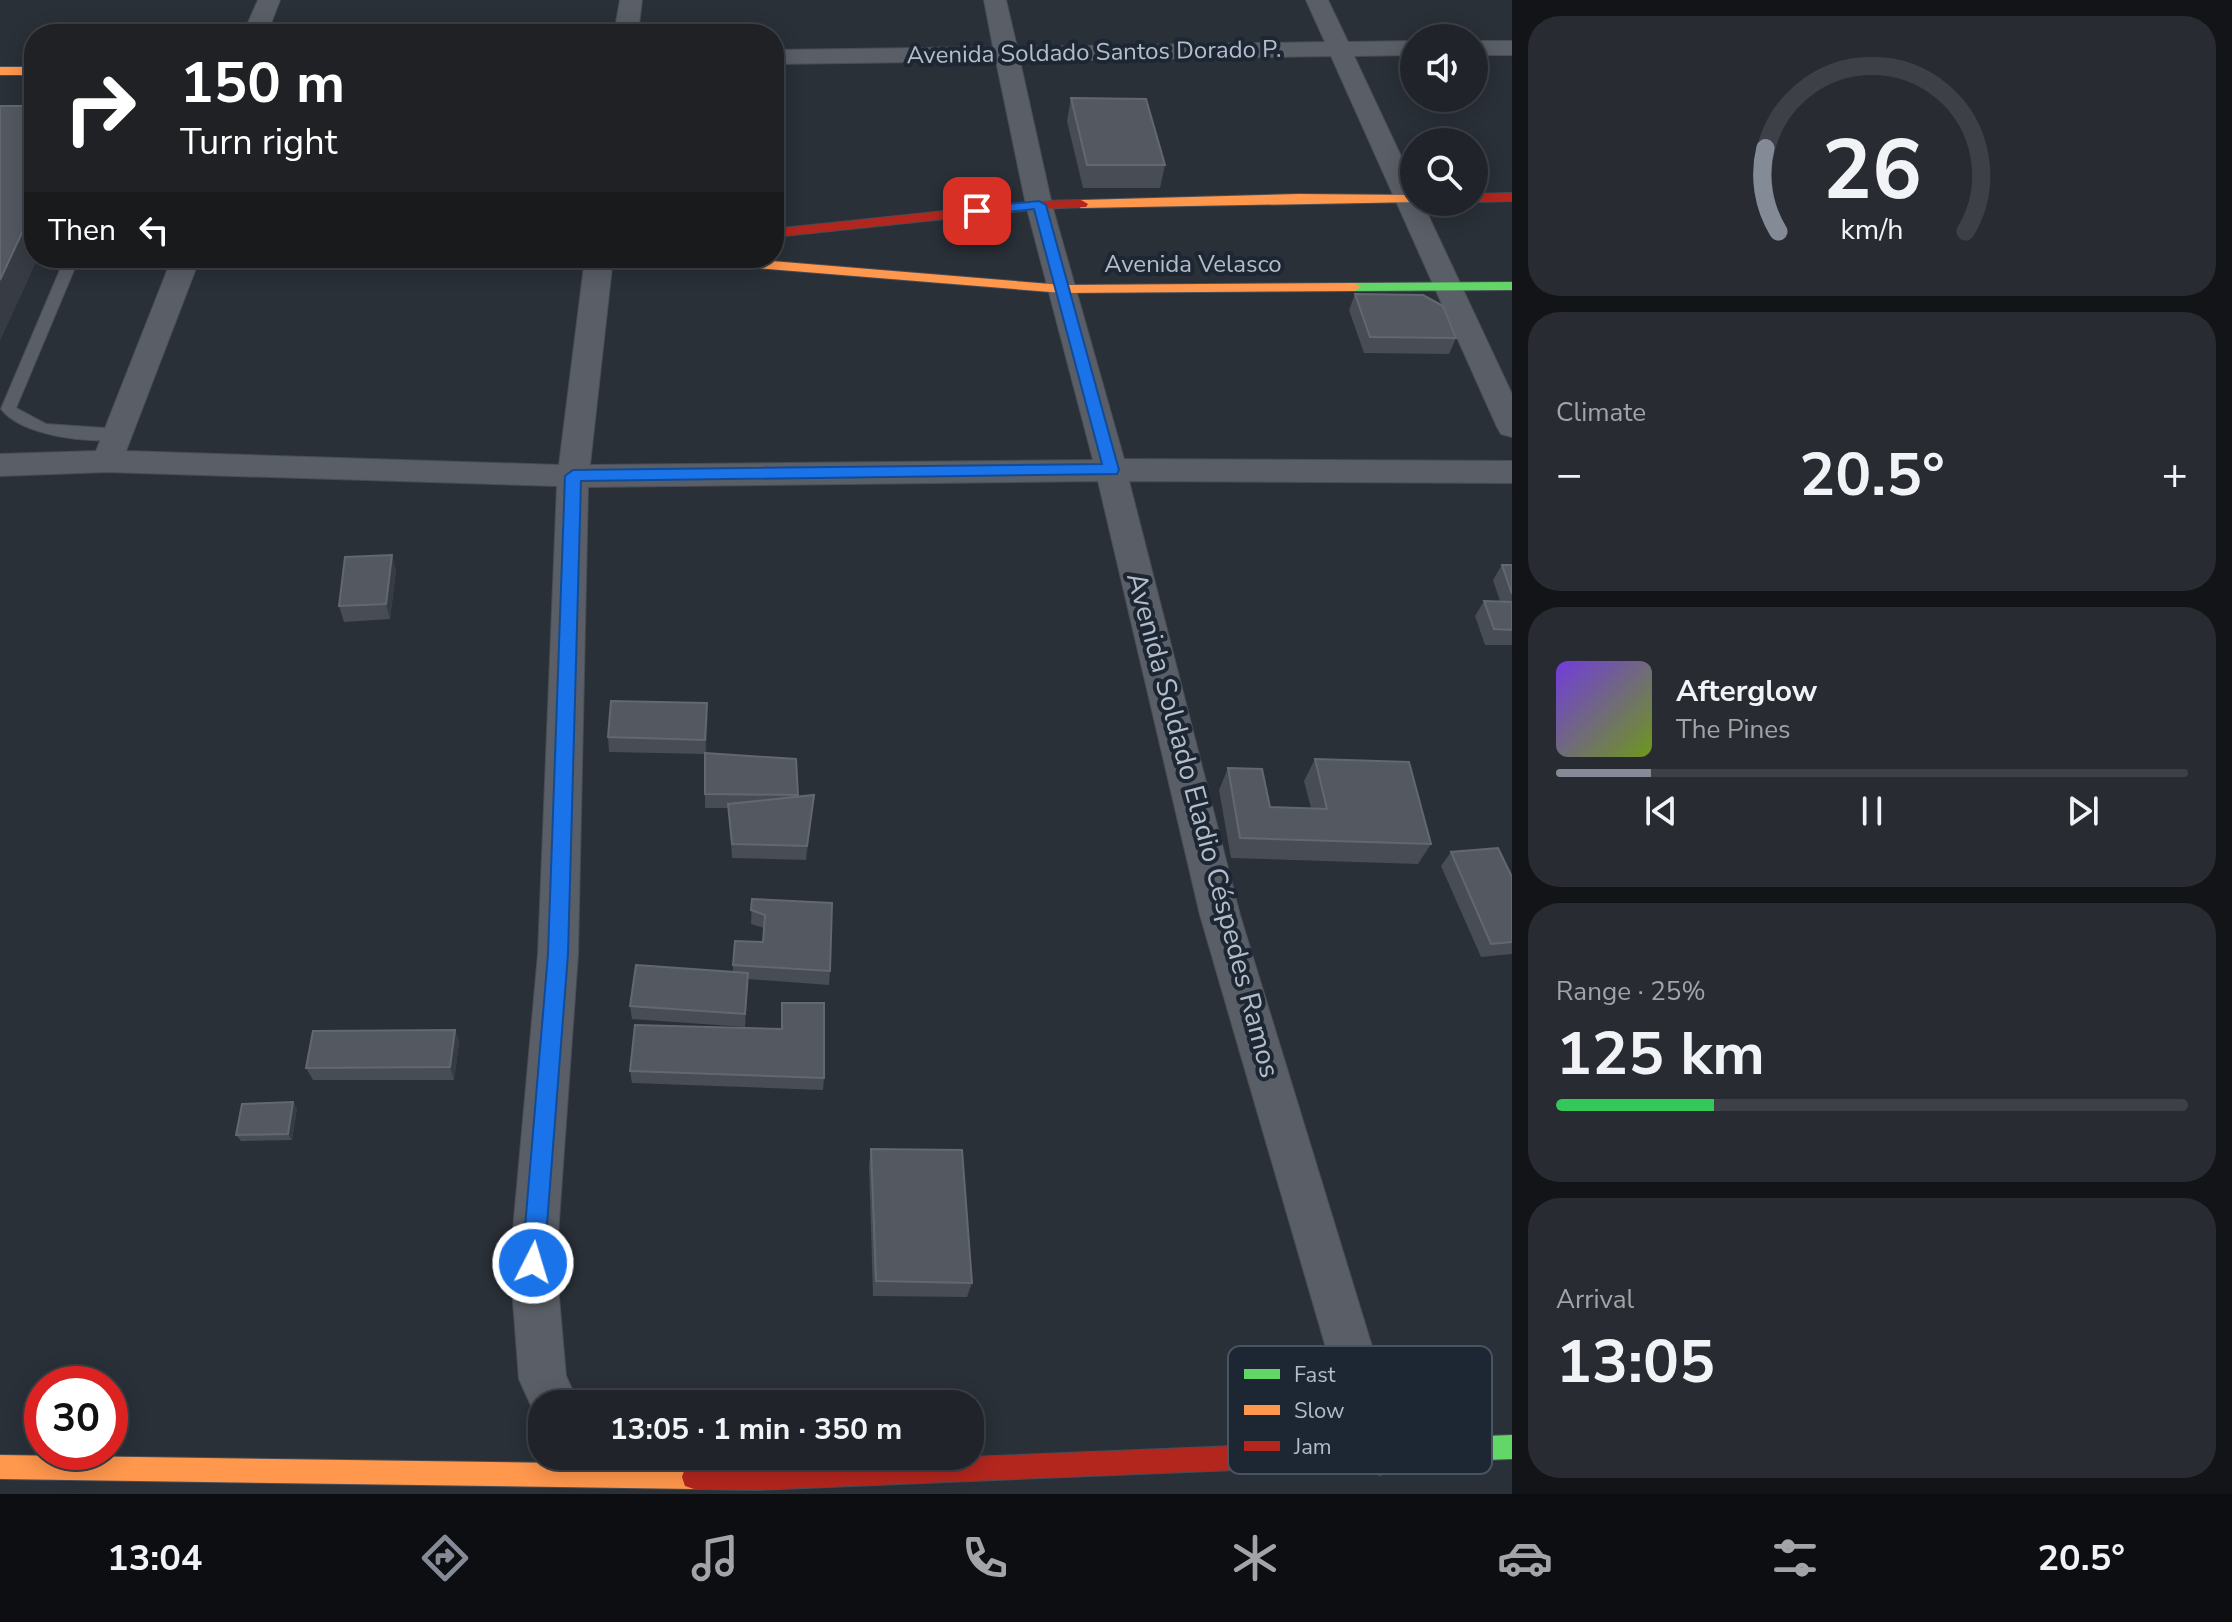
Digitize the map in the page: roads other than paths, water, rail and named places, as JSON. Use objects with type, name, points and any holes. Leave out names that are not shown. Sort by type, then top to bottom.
[{"type":"street","points":[[259,24],[269,0]]},
{"type":"street","points":[[627,24],[631,0]]},
{"type":"street","name":"Avenida Soldado Eladio Céspedes Ramos","points":[[995,0],[1039,205],[1111,470],[1220,915],[1349,1346]]},
{"type":"street","points":[[1317,0],[1400,178]]},
{"type":"street","name":"Avenida Soldado Santos Dorado P.","points":[[784,57],[1400,48]]},
{"type":"street","points":[[1488,48],[1512,48]]},
{"type":"street","points":[[0,71],[24,71]]},
{"type":"street","points":[[1488,198],[1512,197]]},
{"type":"street","points":[[784,232],[1039,205],[1298,198],[1400,199]]},
{"type":"street","points":[[1417,216],[1512,427]]},
{"type":"street","name":"Avenida Velasco","points":[[784,266],[1063,289],[1512,286]]},
{"type":"street","points":[[113,447],[182,268]]},
{"type":"street","points":[[548,1390],[543,1379],[533,1263],[558,954],[573,476],[598,268]]},
{"type":"street","points":[[0,465],[113,447],[573,476],[1111,470],[1512,472]]},
{"type":"street","points":[[1492,1448],[1512,1447]]},
{"type":"street","points":[[984,1468],[1228,1458]]},
{"type":"street","points":[[0,1467],[528,1465]]},
{"type":"street","points":[[652,1470],[756,1478],[941,1470]]},
{"type":"lane","points":[[68,268],[8,409],[19,420],[42,429],[113,447]]}]
